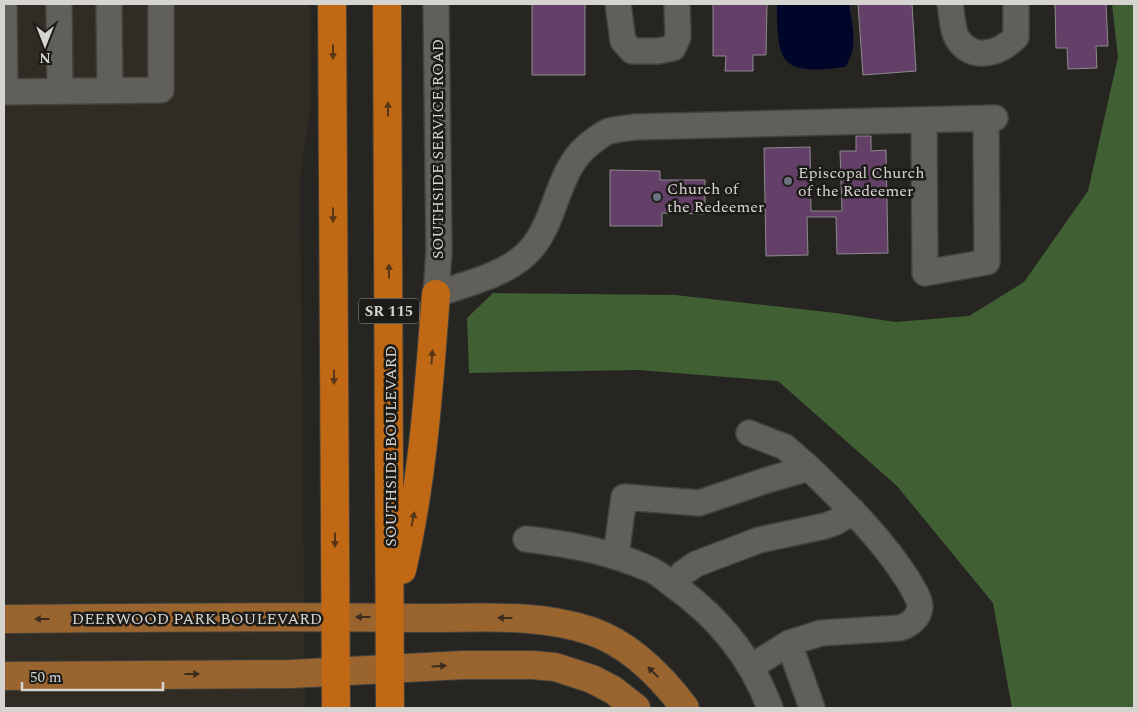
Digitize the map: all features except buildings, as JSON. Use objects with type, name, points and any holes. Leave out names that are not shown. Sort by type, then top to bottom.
[{"type":"highway","points":[[332,4],[336,708]]},
{"type":"highway","name":"SOUTHSIDE BOULEVARD","points":[[387,4],[390,708]]},
{"type":"highway","points":[[391,618],[414,514],[422,464],[436,294]]},
{"type":"main road","name":"DEERWOOD PARK BOULEVARD","points":[[4,619],[521,618],[547,620],[572,625],[605,637],[638,657],[685,708]]},
{"type":"main road","points":[[4,676],[336,672],[464,665],[532,665],[555,667],[592,679],[613,690],[636,708]]},
{"type":"street","points":[[4,4],[4,92],[161,90],[161,4]]},
{"type":"street","points":[[59,4],[60,91]]},
{"type":"street","points":[[109,4],[110,91]]},
{"type":"street","name":"SOUTHSIDE SERVICE ROAD","points":[[436,4],[438,252],[436,294]]},
{"type":"street","points":[[618,4],[623,41],[632,51],[658,51],[673,48],[678,37],[678,4]]},
{"type":"street","points":[[950,4],[957,37],[973,53],[995,52],[1008,45],[1016,37],[1016,4]]},
{"type":"street","points":[[436,294],[494,274],[516,262],[531,250],[542,233],[571,163],[585,146],[607,132],[635,127],[990,118],[987,262],[925,273],[924,120]]},
{"type":"street","points":[[749,433],[785,447],[866,524],[894,559],[912,587],[920,607],[916,617],[908,626],[820,633],[789,643],[751,667]]},
{"type":"street","points":[[616,555],[624,497],[699,503],[809,468]]},
{"type":"street","points":[[673,585],[683,573],[696,564],[759,540],[825,526],[836,522],[853,511]]},
{"type":"street","points":[[526,539],[571,544],[616,555],[650,568],[689,596],[717,622],[751,667],[770,708]]},
{"type":"street","points":[[789,643],[812,708]]},
{"type":"shaded area","points":[[4,4],[310,4],[310,108],[300,178],[305,708],[4,708]]},
{"type":"green space","points":[[1112,4],[1134,4],[1134,708],[1012,708],[993,603],[897,486],[778,381],[638,370],[469,373],[467,318],[493,293],[675,295],[836,313],[895,322],[969,316],[1024,282],[1088,191],[1118,57]]},
{"type":"water","points":[[777,4],[849,4],[853,28],[853,44],[852,52],[845,67],[807,69],[795,67],[787,61],[782,53],[779,41]]},
{"type":"place","name":"Episcopal Church of the Redeemer","points":[[788,181]]},
{"type":"place","name":"Church of the Redeemer","points":[[657,197]]}]
